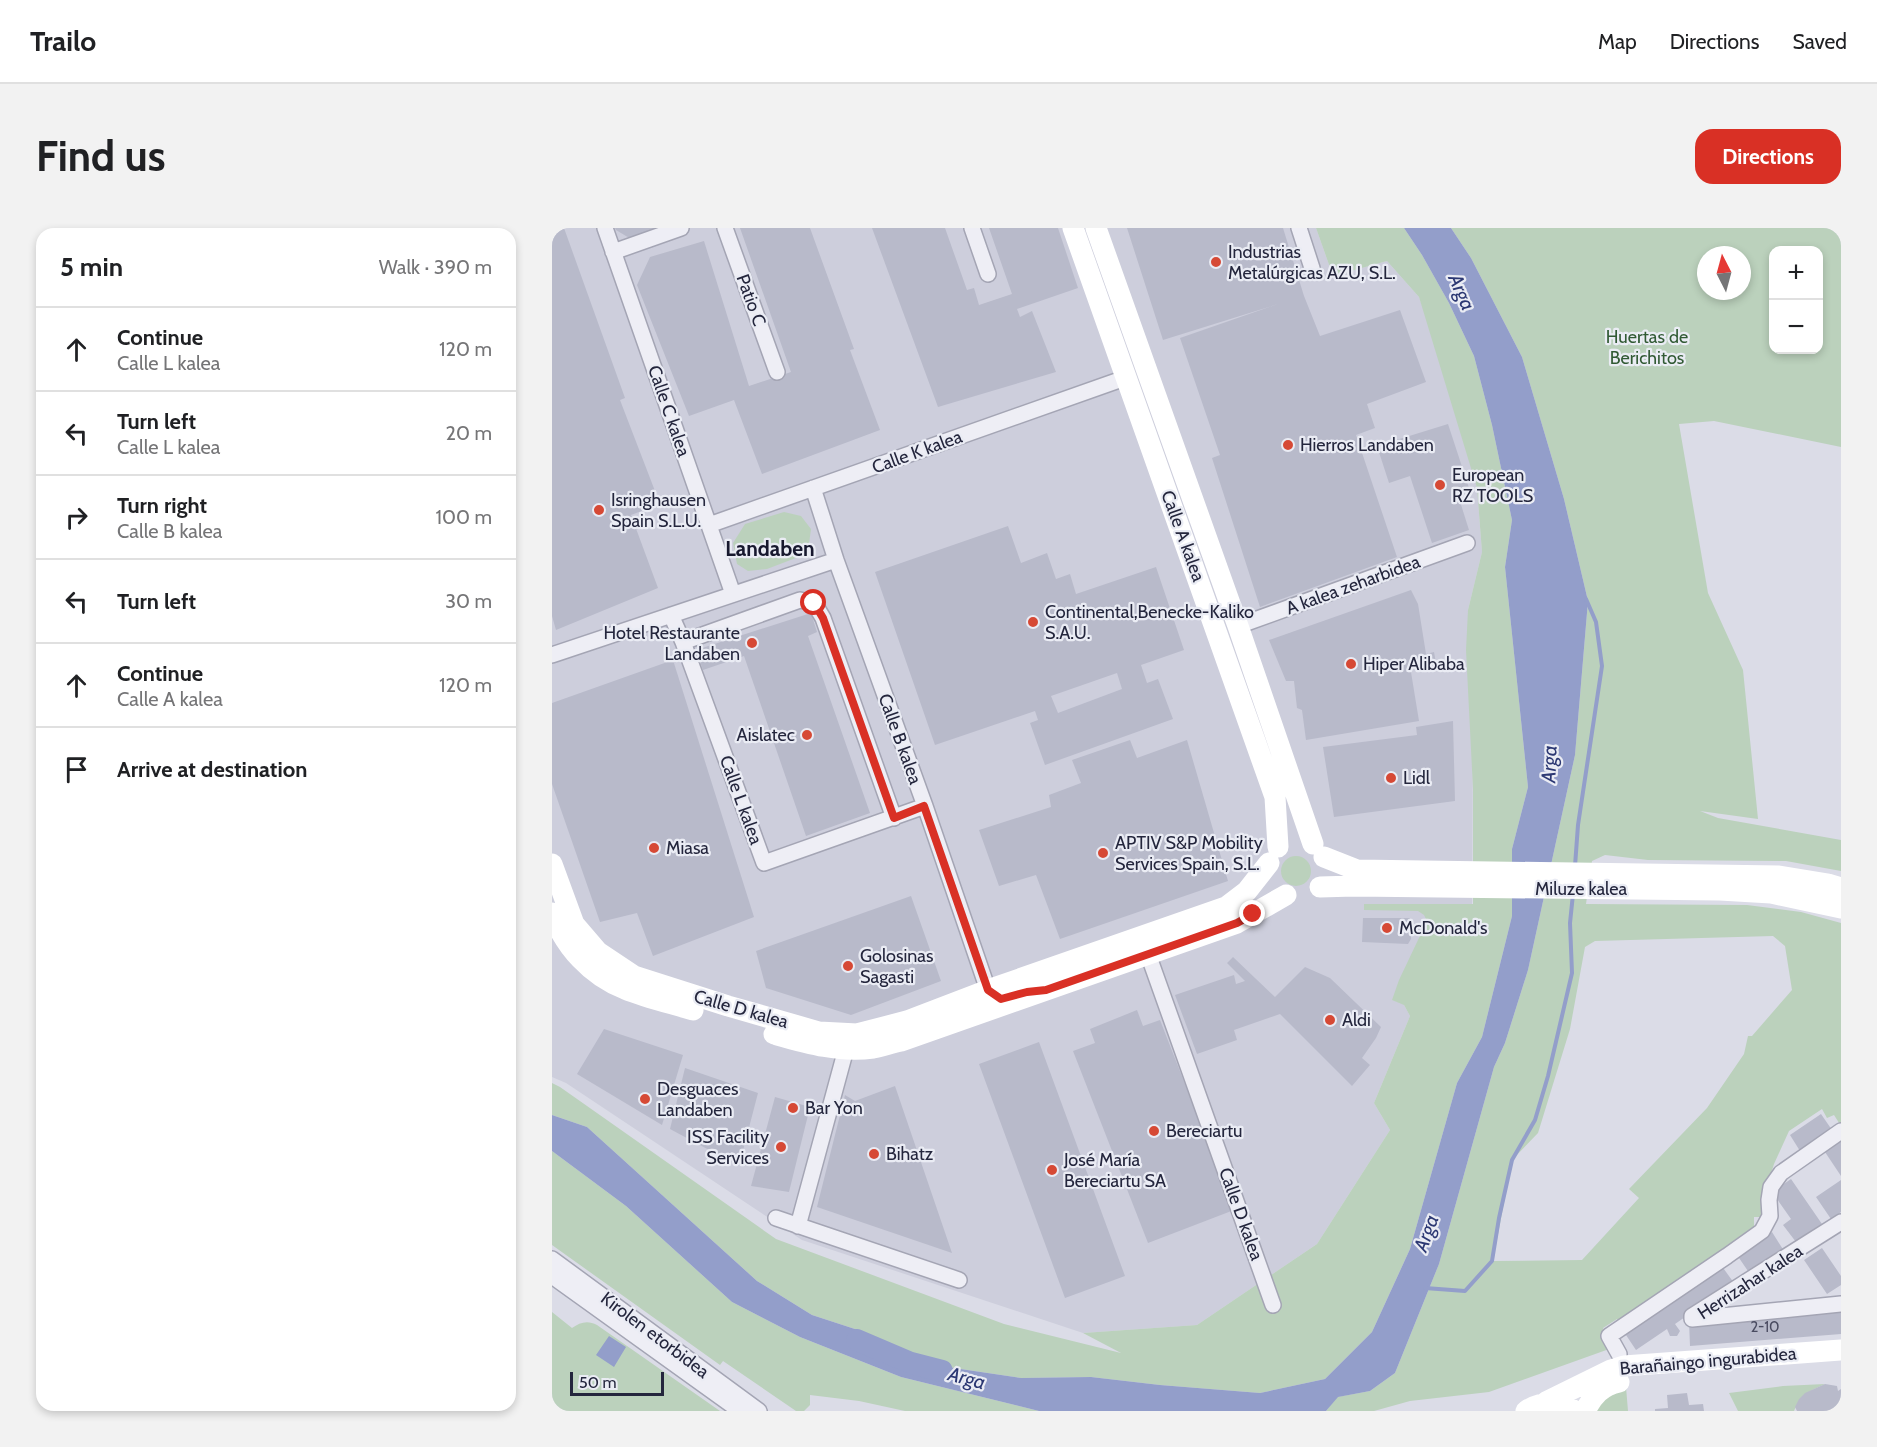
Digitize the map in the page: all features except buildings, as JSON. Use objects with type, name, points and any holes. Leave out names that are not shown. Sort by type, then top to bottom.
[{"type":"main road","name":"Calle A kalea","points":[[1073,228],[1275,797],[1273,855]]},
{"type":"main road","points":[[992,999],[1046,990],[1237,923],[1286,895],[1305,897],[1314,892],[1320,887],[1326,873],[1096,228]]},
{"type":"main road","points":[[1122,302],[1120,325],[1130,353],[1131,363],[1125,378],[1141,386],[1152,421],[1168,434]]},
{"type":"main road","points":[[992,999],[1226,907],[1247,891],[1273,855],[1295,840],[1319,850]]},
{"type":"main road","name":"Miluze kalea","points":[[1319,850],[1357,870],[1474,879],[1596,881],[1779,876],[1841,888]]},
{"type":"main road","points":[[1273,855],[1272,882],[1286,895]]},
{"type":"main road","name":"Calle D kalea","points":[[552,864],[574,924],[598,952],[634,976],[728,1006],[819,1032],[857,1034],[992,999]]},
{"type":"main road","name":"Miluze kalea","points":[[1320,887],[1474,879]]},
{"type":"main road","name":"Miluze kalea","points":[[1596,881],[1771,893],[1841,908]]},
{"type":"main road","name":"Calle D kalea","points":[[552,913],[558,930],[577,956],[598,975],[624,989],[805,1043],[846,1049],[872,1048],[960,1020],[992,999]]},
{"type":"main road","name":"Barañaingo ingurabidea","points":[[1526,1411],[1624,1366],[1841,1350]]},
{"type":"main road","name":"Barañaingo ingurabidea","points":[[1585,1411],[1594,1394],[1615,1382],[1841,1363]]},
{"type":"main road","points":[[1546,1402],[1566,1405],[1575,1411]]},
{"type":"street","name":"Calle C kalea","points":[[605,228],[733,594]]},
{"type":"street","points":[[613,252],[681,228]]},
{"type":"street","name":"Patio C","points":[[725,228],[777,372]]},
{"type":"street","points":[[972,228],[988,274]]},
{"type":"street","points":[[1299,228],[1312,268]]},
{"type":"street","name":"Calle K kalea","points":[[709,525],[1125,378]]},
{"type":"street","name":"Calle B kalea","points":[[813,488],[836,560],[992,999]]},
{"type":"street","name":"A kalea zeharbidea","points":[[1238,627],[1467,543]]},
{"type":"street","points":[[552,655],[836,560]]},
{"type":"street","points":[[683,642],[800,600],[814,603],[823,618],[894,818]]},
{"type":"street","name":"Calle L kalea","points":[[671,615],[764,863],[924,806]]},
{"type":"street","name":"Calle D kalea","points":[[1148,954],[1273,1305]]},
{"type":"street","points":[[798,1226],[846,1049]]},
{"type":"street","points":[[1619,1354],[1609,1336],[1762,1231],[1770,1216],[1771,1187],[1781,1173],[1841,1131]]},
{"type":"street","points":[[776,1218],[959,1280]]},
{"type":"street","name":"Herrizahar kalea","points":[[1841,1222],[1692,1316],[1692,1319],[1841,1304]]},
{"type":"street","name":"Kirolen etorbidea","points":[[552,1259],[759,1411]]},
{"type":"street","name":"Kirolen etorbidea","points":[[552,1276],[740,1411]]},
{"type":"shaded area","points":[[552,228],[1316,228],[1333,276],[1387,261],[1419,297],[1450,379],[1477,488],[1482,552],[1468,610],[1473,736],[1472,905],[1435,905],[1404,1005],[1410,1016],[1374,1103],[1390,1130],[1317,1244],[1197,1325],[1083,1333],[802,1240],[566,1083],[552,1077]]},
{"type":"green space","points":[[1316,228],[1404,228],[1449,303],[1474,356],[1492,425],[1512,520],[1505,567],[1528,787],[1512,849],[1512,916],[1482,1037],[1457,1083],[1410,1249],[1372,1332],[1325,1379],[1260,1393],[1091,1377],[1021,1378],[896,1362],[861,1331],[812,1315],[757,1281],[587,1127],[552,1115],[552,1083],[776,1239],[1004,1324],[1121,1353],[1083,1333],[1197,1325],[1317,1244],[1390,1130],[1374,1103],[1410,1016],[1404,1005],[1392,1000],[1427,921],[1418,911],[1364,910],[1364,904],[1473,904],[1473,789],[1466,650],[1468,610],[1482,552],[1477,488],[1419,297],[1387,261],[1333,276]]},
{"type":"green space","name":"Huertas de Berichitos","points":[[1451,228],[1841,228],[1841,447],[1714,421],[1679,424],[1708,593],[1743,670],[1758,819],[1700,811],[1718,818],[1841,840],[1841,871],[1786,861],[1648,860],[1605,855],[1592,861],[1586,904],[1747,905],[1801,912],[1841,923],[1841,1126],[1834,1115],[1827,1118],[1822,1109],[1789,1131],[1774,1164],[1764,1195],[1762,1217],[1754,1217],[1754,1228],[1736,1239],[1739,1243],[1620,1323],[1617,1319],[1603,1328],[1612,1348],[1489,1392],[1410,1401],[1374,1411],[1326,1411],[1337,1397],[1370,1391],[1395,1373],[1439,1264],[1494,1067],[1505,1043],[1528,970],[1575,755],[1588,601],[1564,499],[1522,357],[1471,258]],"holes":[[[1773,936],[1785,946],[1792,990],[1752,1036],[1748,1036],[1744,1054],[1707,1108],[1629,1189],[1639,1198],[1582,1260],[1493,1261],[1512,1160],[1538,1133],[1570,1029],[1585,947],[1595,941]]]},
{"type":"green space","points":[[784,512],[801,516],[811,529],[809,544],[801,556],[767,569],[748,571],[737,564],[733,543],[745,524]]},
{"type":"green space","points":[[1296,856],[1307,860],[1311,871],[1307,882],[1296,886],[1285,882],[1281,871],[1285,860]]},
{"type":"green space","points":[[552,1151],[626,1206],[732,1302],[800,1337],[901,1377],[1039,1411],[905,1411],[859,1401],[810,1395],[810,1405],[804,1411],[796,1411],[723,1361],[720,1365],[552,1245]]},
{"type":"green space","points":[[552,1312],[572,1328],[584,1322],[597,1325],[720,1411],[552,1411]]},
{"type":"green space","points":[[1825,1384],[1806,1394],[1794,1411],[1738,1411],[1729,1393],[1783,1386]]},
{"type":"green space","points":[[1626,1387],[1628,1411],[1593,1411],[1604,1398]]},
{"type":"water","points":[[1404,228],[1451,228],[1471,258],[1522,357],[1564,499],[1588,601],[1575,755],[1528,970],[1505,1043],[1494,1067],[1439,1264],[1395,1373],[1370,1391],[1338,1397],[1326,1411],[1039,1411],[901,1377],[800,1337],[732,1302],[626,1206],[552,1151],[552,1115],[587,1127],[757,1281],[812,1315],[861,1331],[896,1362],[1021,1378],[1091,1377],[1260,1393],[1325,1379],[1372,1332],[1410,1249],[1457,1083],[1482,1037],[1512,916],[1512,849],[1528,787],[1505,567],[1512,520],[1492,425],[1474,356],[1449,303]]},
{"type":"water","points":[[609,1336],[626,1347],[614,1367],[596,1355]]},
{"type":"waterway","points":[[1575,866],[1578,825],[1602,666],[1596,622],[1586,599]]},
{"type":"waterway","points":[[1425,1288],[1465,1291],[1492,1261],[1512,1160],[1535,1120],[1548,1076],[1572,973],[1570,923],[1573,894]]},
{"type":"waterway","name":"Arga","points":[[857,1340],[911,1363],[942,1371]]},
{"type":"place","name":"Industrias Metalúrgicas AZU, S.L.","points":[[1216,262]]},
{"type":"place","name":"Hierros Landaben","points":[[1288,445]]},
{"type":"place","name":"European RZ TOOLS","points":[[1440,485]]},
{"type":"place","name":"Isringhausen Spain S.L.U.","points":[[599,510]]},
{"type":"place","name":"Continental,Benecke-Kaliko S.A.U.","points":[[1033,622]]},
{"type":"place","name":"Hotel Restaurante Landaben","points":[[752,643]]},
{"type":"place","name":"Hiper Alibaba","points":[[1351,664]]},
{"type":"place","name":"Aislatec","points":[[807,735]]},
{"type":"place","name":"Lidl","points":[[1391,778]]},
{"type":"place","name":"Miasa","points":[[654,848]]},
{"type":"place","name":"APTIV S&P Mobility Services Spain, S.L.","points":[[1103,853]]},
{"type":"place","name":"McDonald's","points":[[1387,928]]},
{"type":"place","name":"Golosinas Sagasti","points":[[848,966]]},
{"type":"place","name":"Aldi","points":[[1330,1020]]},
{"type":"place","name":"Desguaces Landaben","points":[[645,1099]]},
{"type":"place","name":"Bar Yon","points":[[793,1108]]},
{"type":"place","name":"Bereciartu","points":[[1154,1131]]},
{"type":"place","name":"ISS Facility Services","points":[[781,1147]]},
{"type":"place","name":"Bihatz","points":[[874,1154]]},
{"type":"place","name":"José María Bereciartu SA","points":[[1052,1170]]},
{"type":"district","name":"Landaben","points":[[770,548]]},
{"type":"route","points":[[814,603],[823,618],[894,818],[924,806],[988,990],[1001,999],[1046,990],[1237,923],[1253,914]]}]
